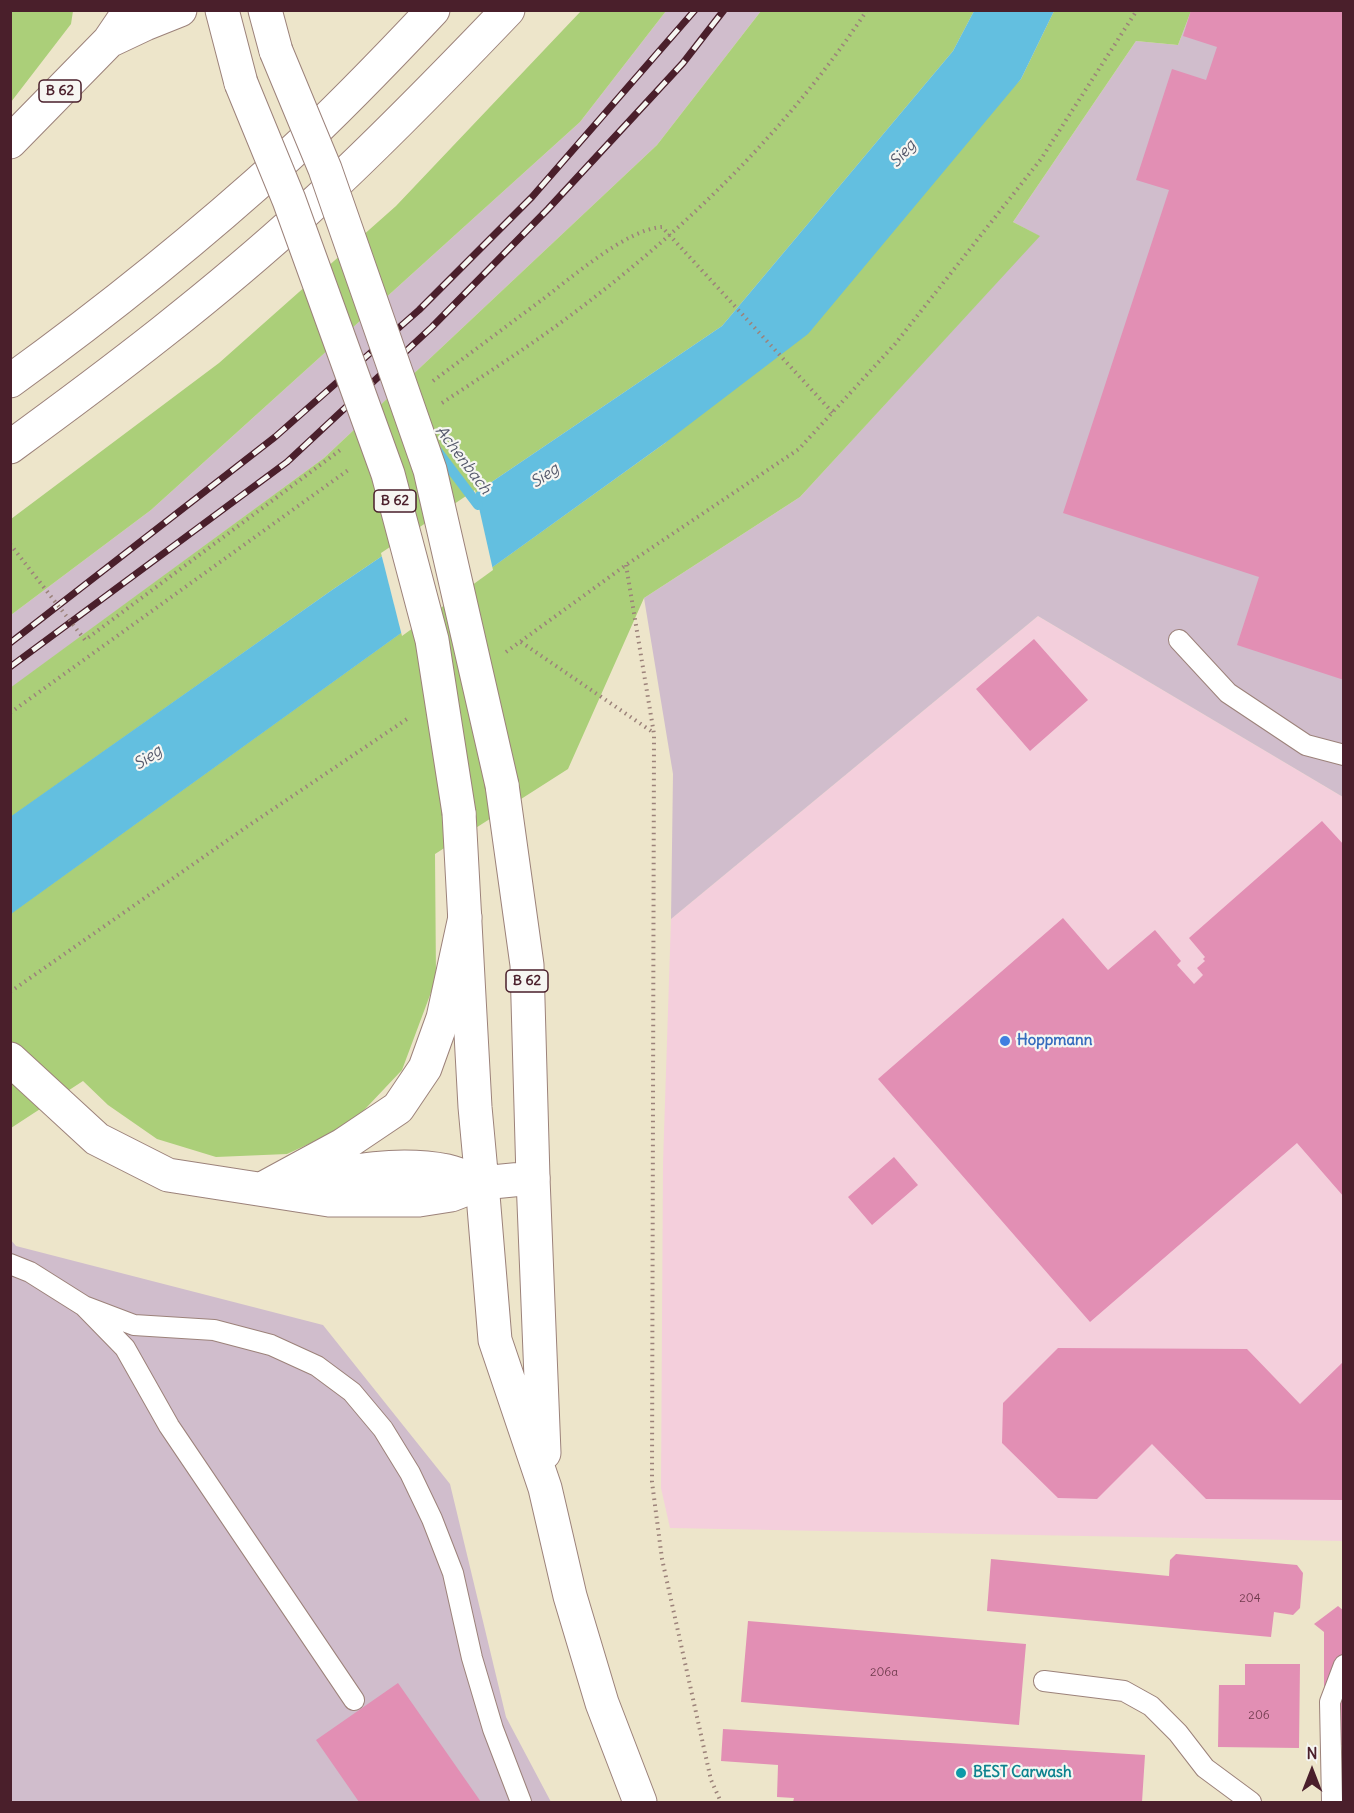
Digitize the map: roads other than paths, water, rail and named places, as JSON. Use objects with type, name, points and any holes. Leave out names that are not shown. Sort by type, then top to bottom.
[{"type":"main road","name":"B 62","points":[[10,142],[109,40],[130,10]]},
{"type":"main road","name":"B 62","points":[[109,40],[180,10]]},
{"type":"main road","name":"B 62","points":[[222,10],[241,82],[289,200],[388,474],[432,640],[459,813],[475,1107],[482,1184]]},
{"type":"main road","name":"B 62","points":[[265,10],[276,51],[325,169],[430,470],[502,785],[527,964],[533,1178]]},
{"type":"main road","points":[[10,381],[71,337],[164,263],[289,155],[371,76],[433,10]]},
{"type":"main road","points":[[10,447],[101,381],[184,316],[308,209],[409,112],[508,10]]},
{"type":"main road","name":"B 62","points":[[262,1188],[343,1145],[398,1108],[425,1068],[440,1028],[465,917]]},
{"type":"main road","points":[[22,1070],[97,1139],[168,1175],[262,1188],[362,1169],[407,1166],[449,1172],[482,1184],[533,1178],[545,1488]]},
{"type":"main road","points":[[482,1184],[495,1340],[545,1488],[570,1596],[602,1702],[640,1803]]},
{"type":"lane","points":[[1179,640],[1228,693],[1306,745],[1344,755]]},
{"type":"lane","points":[[10,1264],[30,1272],[84,1306],[134,1325],[214,1330],[271,1345],[317,1366],[352,1392],[383,1429],[410,1473],[432,1520],[453,1573],[472,1658],[493,1730],[521,1803]]},
{"type":"lane","points":[[84,1306],[125,1348],[169,1426],[354,1700]]},
{"type":"lane","points":[[1332,1803],[1330,1702],[1344,1665]]},
{"type":"lane","points":[[1044,1681],[1124,1691],[1151,1706],[1178,1733],[1205,1768],[1251,1803]]},
{"type":"water","name":"Sieg","points":[[974,11],[1054,11],[1021,79],[808,334],[665,443],[11,914],[10,817],[332,590],[722,326],[953,51]]},
{"type":"waterway","name":"Achenbach","points":[[435,448],[478,505]]},
{"type":"railway","points":[[10,643],[275,437],[419,310],[532,197],[695,10]]},
{"type":"railway","points":[[10,667],[287,462],[432,327],[548,209],[683,63],[724,10]]},
{"type":"place","name":"Hoppmann","points":[[1005,1041]]},
{"type":"place","name":"BEST Carwash","points":[[961,1773]]}]
